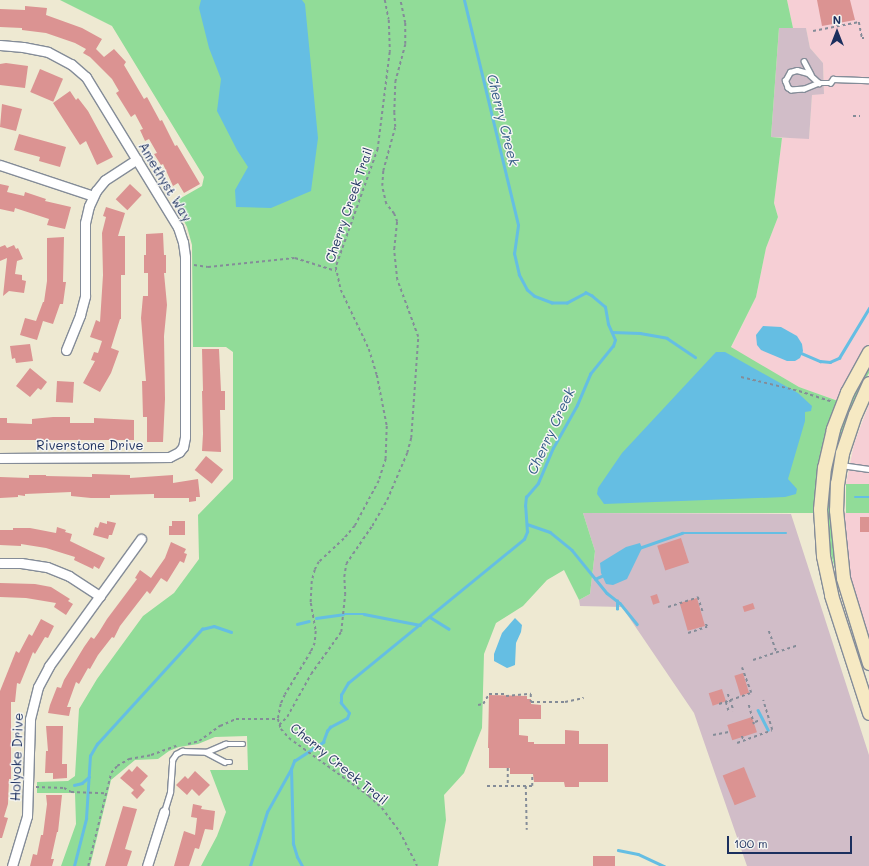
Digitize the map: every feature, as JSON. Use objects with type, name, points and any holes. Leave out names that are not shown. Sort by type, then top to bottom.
[{"type":"main road","points":[[869,352],[842,406],[833,429],[824,467],[820,517],[826,575],[869,713]]},
{"type":"main road","points":[[869,383],[851,423],[840,465],[836,510],[840,559],[847,594],[866,647],[869,663]]},
{"type":"street","name":"Amethyst Way","points":[[0,45],[23,47],[48,52],[64,60],[79,71],[91,84],[170,213],[181,234],[184,249],[185,437],[183,447],[179,452]]},
{"type":"street","points":[[66,350],[81,311],[85,296],[86,212],[93,196],[105,180],[136,159]]},
{"type":"street","points":[[0,165],[93,196]]},
{"type":"street","name":"Riverstone Drive","points":[[0,458],[169,457],[179,452]]},
{"type":"street","name":"Holyoke Drive","points":[[12,866],[26,824],[28,810],[29,727],[34,701],[49,666],[142,539]]},
{"type":"street","points":[[0,563],[22,563],[47,567],[69,576],[100,596]]},
{"type":"street","points":[[849,652],[866,647]]},
{"type":"street","points":[[148,866],[164,812]]},
{"type":"lane","points":[[804,61],[811,75]]},
{"type":"lane","points":[[819,83],[803,70],[792,70],[787,74],[786,84],[788,88],[797,90],[819,83],[830,82],[833,79],[868,80]]},
{"type":"lane","points":[[840,465],[869,469]]},
{"type":"lane","points":[[164,812],[170,792],[174,757],[182,752],[206,752],[225,744],[243,744]]},
{"type":"lane","points":[[206,752],[225,762],[230,762]]},
{"type":"path","name":"Cherry Creek Trail","points":[[385,0],[389,20],[390,52],[378,149],[340,254],[336,271],[341,290],[368,345],[377,375],[386,419],[386,459],[379,481],[355,526],[344,539],[319,562],[315,570],[312,581],[311,603],[316,631],[315,643],[285,695],[281,704],[278,719],[279,725],[290,738],[369,796],[382,808],[400,832],[417,866]]},
{"type":"path","points":[[279,725],[287,717],[311,674],[341,632],[345,595],[344,577],[346,564],[372,526],[387,500],[407,453],[411,438],[418,337],[397,280],[394,249],[397,222],[394,214],[386,204],[382,186],[383,171],[395,127],[395,82],[405,44],[405,23],[400,0]]},
{"type":"path","points":[[813,31],[859,22],[862,38],[864,38]]},
{"type":"path","points":[[853,116],[860,116]]},
{"type":"path","points":[[192,265],[208,267],[294,258],[336,271]]},
{"type":"path","points":[[741,377],[799,390],[842,406]]},
{"type":"path","points":[[668,607],[698,597],[703,612]]},
{"type":"path","points":[[688,633],[707,627],[705,623]]},
{"type":"path","points":[[769,630],[776,653]]},
{"type":"path","points":[[754,660],[799,645]]},
{"type":"path","points":[[720,704],[751,693],[742,668]]},
{"type":"path","points":[[478,705],[483,704],[490,694],[531,694],[531,702],[565,702],[584,698]]},
{"type":"path","points":[[728,694],[734,711]]},
{"type":"path","points":[[737,743],[772,730],[763,700]]},
{"type":"path","points":[[726,702],[729,712]]},
{"type":"path","points":[[749,705],[755,723],[760,720]]},
{"type":"path","points":[[764,718],[768,716]]},
{"type":"path","points":[[183,745],[199,742],[220,726],[236,719],[278,719]]},
{"type":"path","points":[[713,735],[729,732]]},
{"type":"path","points":[[742,736],[744,741]]},
{"type":"path","points":[[88,866],[111,773],[125,761],[133,757],[151,755],[178,746]]},
{"type":"path","points":[[508,768],[508,786]]},
{"type":"path","points":[[487,786],[532,786],[532,774]]},
{"type":"path","points":[[526,786],[527,830]]},
{"type":"path","points":[[36,788],[64,788],[71,792],[106,793]]},
{"type":"shaded area","points":[[787,0],[869,0],[869,344],[838,401],[799,387],[731,348],[756,297],[766,248],[778,217],[774,203],[782,138],[809,138],[812,95],[824,93],[823,63],[810,48],[806,28],[793,28]]},
{"type":"shaded area","points":[[779,28],[806,28],[810,48],[823,63],[824,94],[812,95],[809,139],[771,137]]},
{"type":"shaded area","points":[[869,404],[869,484],[846,484],[854,444]]},
{"type":"shaded area","points":[[583,513],[791,514],[869,755],[869,866],[747,866],[694,713],[622,607],[580,606],[579,600],[590,594],[595,551]]},
{"type":"shaded area","points":[[844,513],[869,513],[869,636],[865,632],[851,589],[842,541]]},
{"type":"green space","points":[[60,0],[787,0],[793,28],[779,28],[771,137],[782,138],[774,203],[778,217],[766,248],[756,297],[731,347],[799,387],[838,401],[815,513],[583,513],[595,551],[590,594],[579,600],[564,570],[547,580],[523,606],[496,623],[484,654],[482,728],[464,773],[444,795],[446,820],[438,866],[201,866],[217,836],[226,812],[210,770],[248,770],[247,736],[215,737],[198,744],[179,747],[169,751],[158,759],[135,760],[111,780],[90,866],[61,866],[76,824],[75,793],[37,793],[37,782],[68,781],[75,776],[79,709],[97,679],[143,616],[174,593],[199,559],[198,515],[233,479],[233,352],[226,347],[193,347],[192,245],[187,227],[174,202],[202,186],[204,177],[112,26]]},
{"type":"green space","points":[[869,363],[869,373],[859,390],[831,511],[835,562],[854,635],[828,544],[825,527],[827,486],[834,443],[849,401]]},
{"type":"green space","points":[[846,484],[869,484],[869,513],[846,513]]},
{"type":"water","points":[[201,0],[302,0],[305,4],[318,138],[311,191],[271,208],[236,207],[235,190],[248,167],[237,150],[217,111],[221,79],[209,48],[199,8]]},
{"type":"water","points":[[763,326],[781,327],[797,336],[802,344],[803,351],[800,358],[795,361],[787,361],[761,350],[757,345],[756,335]]},
{"type":"water","points":[[716,352],[725,352],[798,393],[812,406],[811,411],[805,412],[805,421],[788,479],[797,489],[796,494],[785,497],[604,504],[597,494],[598,488],[622,453]]},
{"type":"water","points":[[640,543],[642,548],[627,579],[613,585],[606,584],[601,573],[600,563],[626,547]]},
{"type":"water","points":[[515,618],[522,625],[521,632],[516,643],[515,665],[507,668],[494,661],[494,654],[502,633]]},
{"type":"building","points":[[817,0],[850,0],[855,20],[822,26]]},
{"type":"building","points":[[25,6],[47,8],[46,15],[82,28],[102,39],[96,49],[104,57],[114,49],[126,62],[124,65],[144,99],[147,97],[160,121],[162,120],[175,146],[177,145],[200,184],[184,193],[178,183],[173,186],[163,164],[161,165],[154,154],[157,153],[149,139],[145,141],[140,130],[143,129],[135,114],[131,117],[116,93],[119,91],[112,79],[90,57],[83,53],[86,49],[75,43],[46,33],[22,30],[22,28],[0,27],[0,9],[25,10]]},
{"type":"building","points":[[6,63],[28,66],[25,88],[0,85],[0,64]]},
{"type":"building","points":[[40,69],[63,79],[53,102],[30,92]]},
{"type":"building","points":[[70,91],[76,100],[78,98],[88,111],[113,157],[97,165],[86,141],[80,145],[53,103]]},
{"type":"building","points":[[2,104],[22,109],[16,131],[0,127]]},
{"type":"building","points":[[19,134],[66,147],[60,167],[39,161],[40,157],[14,150]]},
{"type":"building","points":[[0,184],[9,186],[7,192],[24,196],[25,192],[46,199],[45,201],[71,207],[65,229],[47,225],[49,219],[15,208],[14,212],[0,209]]},
{"type":"building","points":[[130,184],[142,195],[127,210],[116,199]]},
{"type":"building","points":[[106,207],[125,213],[118,236],[125,236],[125,275],[121,275],[121,319],[111,348],[119,351],[111,373],[100,392],[83,383],[95,361],[91,360],[94,352],[98,353],[102,341],[90,337],[96,320],[100,322],[103,275],[102,233],[106,217],[103,216]]},
{"type":"building","points":[[163,233],[164,255],[166,255],[166,273],[164,273],[167,305],[164,336],[165,399],[163,442],[147,442],[147,417],[143,417],[142,381],[146,381],[141,318],[143,296],[148,296],[148,273],[144,273],[144,255],[146,255],[146,234]]},
{"type":"building","points":[[64,237],[63,282],[66,282],[63,304],[60,304],[53,324],[43,321],[37,340],[20,335],[25,318],[36,321],[44,302],[47,281],[47,238]]},
{"type":"building","points":[[5,245],[7,248],[14,245],[16,249],[18,248],[23,259],[17,261],[15,274],[22,275],[22,280],[26,281],[24,293],[9,291],[3,296],[7,258],[0,261],[0,247]]},
{"type":"building","points":[[30,344],[33,361],[16,363],[15,358],[12,359],[10,346]]},
{"type":"building","points":[[202,349],[219,349],[221,391],[225,391],[225,410],[220,410],[221,452],[202,451]]},
{"type":"building","points":[[30,368],[47,382],[41,390],[38,388],[30,397],[16,386]]},
{"type":"building","points":[[57,381],[74,382],[73,403],[56,402]]},
{"type":"building","points":[[70,417],[70,423],[94,423],[94,418],[134,420],[134,440],[0,440],[0,418],[7,418],[7,423],[32,424],[32,419]]},
{"type":"building","points":[[206,456],[223,470],[212,484],[195,470]]},
{"type":"building","points":[[92,474],[130,475],[130,478],[173,475],[173,483],[198,479],[200,497],[196,497],[196,501],[189,502],[189,498],[154,498],[154,494],[110,495],[110,498],[91,498],[71,496],[71,492],[25,494],[25,496],[18,495],[18,497],[0,498],[0,477],[29,478],[29,475],[46,475],[92,477]]},
{"type":"building","points":[[860,517],[869,517],[869,532],[860,532]]},
{"type":"building","points":[[107,521],[116,523],[112,535],[109,535],[108,539],[93,535],[95,527],[98,528],[100,522],[107,524]]},
{"type":"building","points":[[172,521],[185,521],[185,535],[169,535],[169,526],[172,526]]},
{"type":"building","points":[[57,527],[72,534],[70,541],[105,558],[99,569],[94,566],[93,569],[74,560],[75,557],[46,548],[21,544],[21,546],[0,545],[0,530],[30,528],[56,533]]},
{"type":"building","points":[[681,538],[689,563],[665,570],[657,546]]},
{"type":"building","points":[[171,542],[186,549],[184,553],[187,554],[184,563],[180,561],[167,582],[161,578],[150,594],[147,591],[120,626],[114,638],[112,637],[98,655],[90,669],[88,668],[79,684],[76,682],[67,707],[71,707],[69,716],[48,713],[57,687],[61,688],[64,680],[91,637],[94,639],[137,579],[135,578],[140,570],[151,578],[165,558]]},
{"type":"building","points":[[0,583],[35,584],[51,587],[70,599],[68,601],[73,604],[66,615],[54,607],[56,603],[26,598],[0,597]]},
{"type":"building","points":[[657,594],[660,603],[653,605],[650,596]]},
{"type":"building","points":[[697,598],[705,626],[688,631],[680,603]]},
{"type":"building","points":[[753,603],[755,609],[744,612],[743,606]]},
{"type":"building","points":[[41,619],[54,626],[48,638],[45,637],[35,654],[33,652],[20,684],[17,683],[15,702],[11,702],[11,779],[9,779],[8,804],[4,817],[8,818],[2,838],[0,838],[0,691],[16,651],[19,653],[29,634],[32,636]]},
{"type":"building","points":[[743,673],[749,693],[741,696],[734,676]]},
{"type":"building","points":[[722,689],[726,701],[713,706],[709,693]]},
{"type":"building","points":[[489,695],[527,696],[527,699],[531,699],[531,704],[541,705],[541,719],[519,719],[519,735],[528,736],[528,742],[534,742],[534,744],[565,744],[565,730],[579,731],[579,744],[608,744],[608,782],[579,782],[579,787],[565,787],[564,782],[534,782],[533,774],[510,774],[510,768],[489,768]]},
{"type":"building","points":[[752,717],[757,732],[732,740],[727,725]]},
{"type":"building","points":[[46,726],[63,726],[62,764],[67,764],[67,778],[53,779],[53,773],[45,773],[46,751],[48,751]]},
{"type":"building","points":[[137,766],[148,776],[140,785],[145,790],[137,799],[131,793],[134,790],[120,778],[129,769],[132,772]]},
{"type":"building","points":[[744,767],[756,797],[735,805],[723,776]]},
{"type":"building","points":[[195,771],[210,785],[199,796],[192,789],[187,795],[176,785],[185,776],[188,779]]},
{"type":"building","points":[[46,795],[62,795],[58,832],[51,859],[54,859],[52,866],[30,866],[33,854],[37,855],[41,835],[43,835],[47,804]]},
{"type":"building","points":[[193,804],[202,806],[201,809],[215,811],[213,830],[205,829],[199,849],[195,848],[189,866],[174,866],[184,831],[195,835],[197,818],[191,817]]},
{"type":"building","points":[[123,806],[137,809],[125,849],[132,851],[127,866],[105,866]]},
{"type":"building","points":[[593,856],[615,856],[615,866],[593,866]]},
{"type":"waterway","name":"Cherry Creek","points":[[302,866],[297,857],[293,844],[291,769],[294,761],[323,742],[330,727],[347,718],[349,713],[341,703],[341,695],[348,683],[524,539],[527,532],[525,506],[526,497],[538,483],[553,448],[577,405],[590,374],[613,346],[615,340],[608,324],[605,307],[592,296],[586,293],[567,303],[552,303],[534,296],[527,290],[519,275],[514,254],[518,225],[464,0]]},
{"type":"waterway","points":[[801,353],[820,361],[830,362],[839,358],[869,308]]},
{"type":"waterway","points":[[612,332],[640,333],[667,338],[695,357]]},
{"type":"waterway","points":[[855,497],[869,497]]},
{"type":"waterway","points":[[527,524],[550,532],[572,550],[607,593],[620,603],[637,624]]},
{"type":"waterway","points":[[639,548],[682,533],[786,533]]},
{"type":"waterway","points":[[595,579],[604,575]]},
{"type":"waterway","points":[[617,601],[617,609]]},
{"type":"waterway","points":[[316,618],[343,614],[364,614],[420,625]]},
{"type":"waterway","points":[[430,617],[449,629]]},
{"type":"waterway","points":[[297,624],[309,621]]},
{"type":"waterway","points":[[74,866],[86,819],[90,756],[97,744],[202,629],[214,626],[231,632]]},
{"type":"waterway","points":[[758,710],[768,730]]},
{"type":"waterway","points":[[250,866],[267,812],[291,769]]},
{"type":"waterway","points":[[74,785],[82,783],[89,777]]},
{"type":"waterway","points":[[618,850],[638,854],[664,866]]}]
